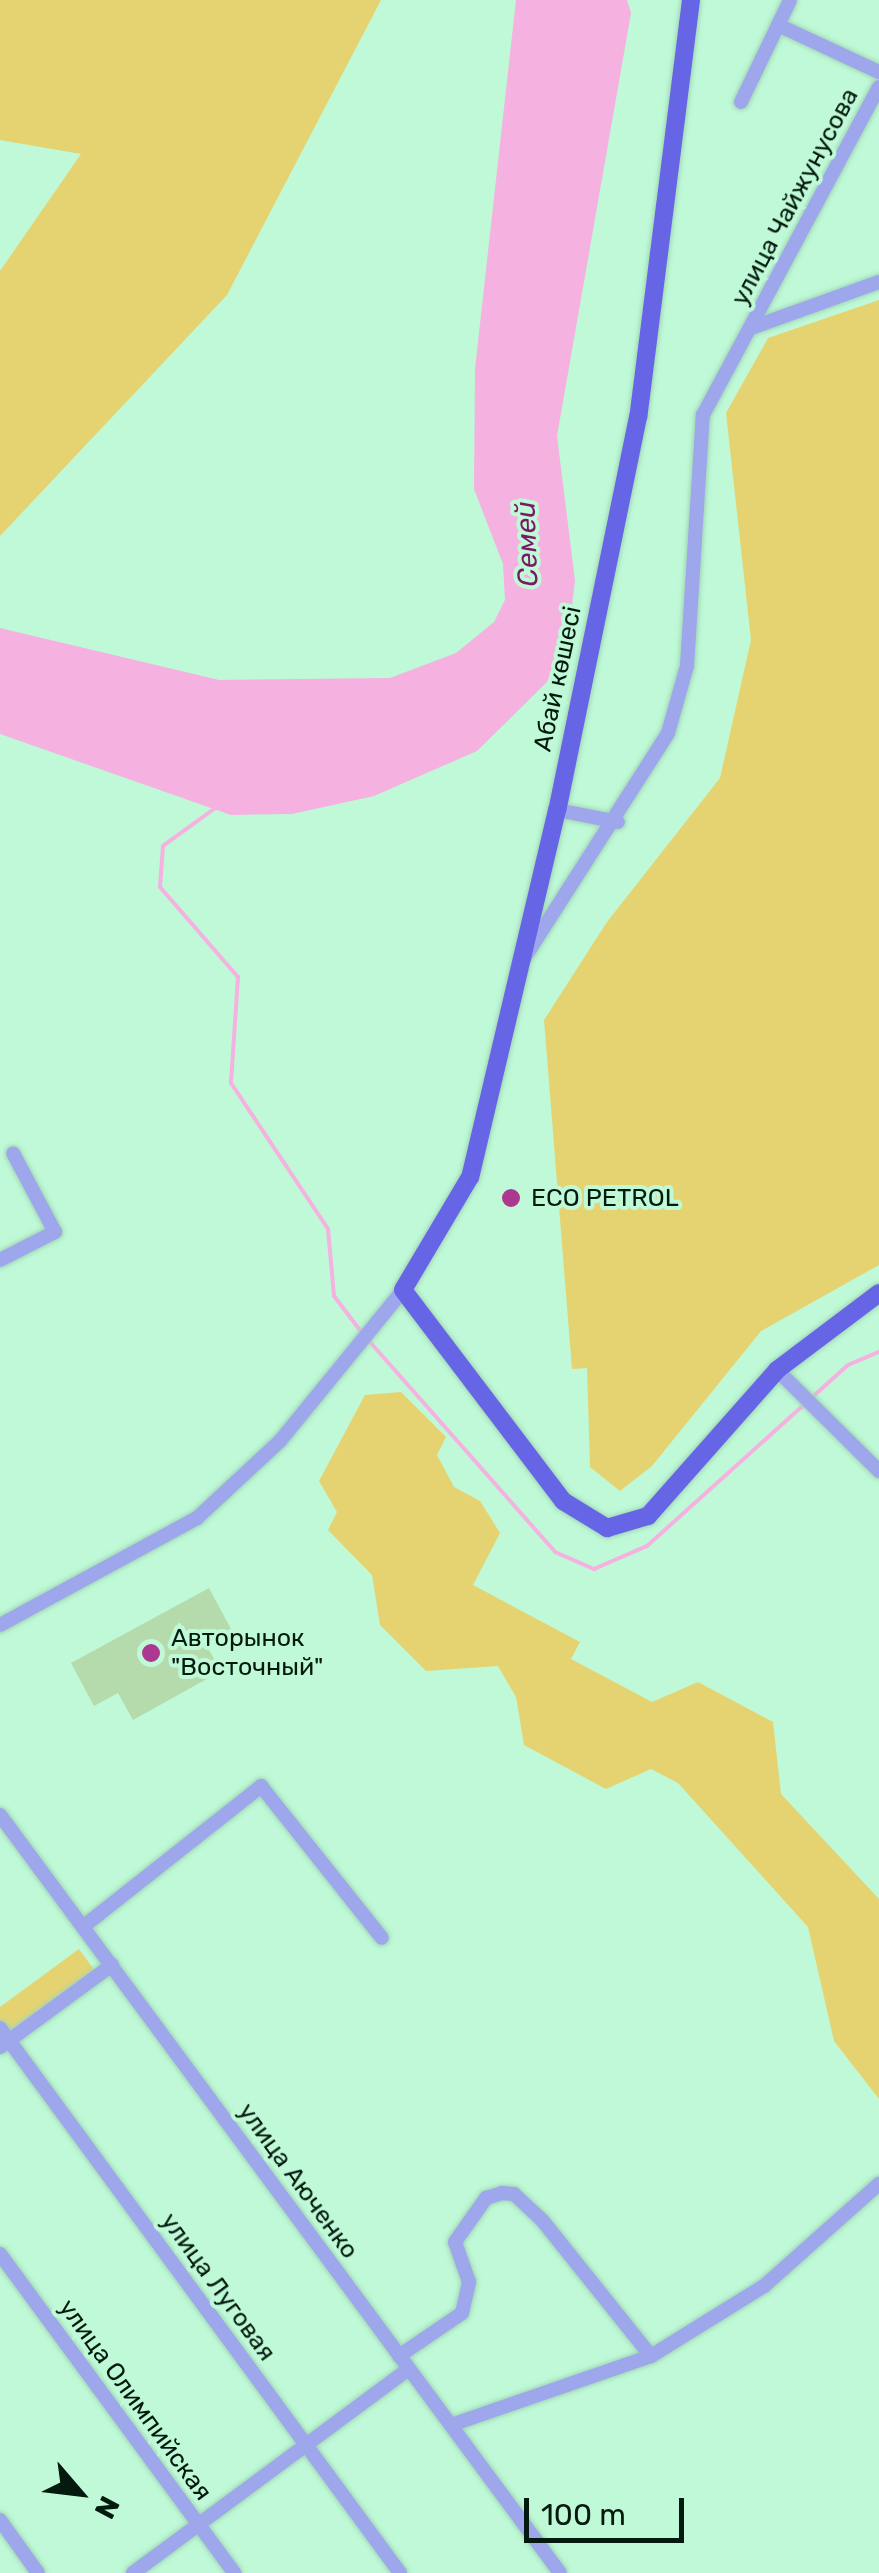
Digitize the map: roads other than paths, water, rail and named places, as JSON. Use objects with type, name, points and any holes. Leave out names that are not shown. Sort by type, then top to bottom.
[{"type":"main road","name":"Абай көшесі","points":[[403,1290],[470,1177],[557,810],[638,417],[691,0]]},
{"type":"main road","points":[[403,1290],[563,1501],[607,1528],[648,1516],[777,1370],[879,1293]]},
{"type":"street","points":[[741,102],[790,0]]},
{"type":"street","points":[[778,25],[879,72]]},
{"type":"street","name":"улица Чайжунусова","points":[[521,964],[618,822],[668,732],[688,666],[696,448],[718,380],[751,328],[879,87]]},
{"type":"street","name":"улица Чайжунусова","points":[[751,328],[879,282]]},
{"type":"street","points":[[557,810],[618,822]]},
{"type":"street","points":[[0,1260],[55,1232],[14,1153]]},
{"type":"street","name":"Абай көшесі","points":[[0,1625],[197,1518],[263,1459],[403,1290]]},
{"type":"street","points":[[777,1370],[879,1471]]},
{"type":"street","points":[[84,1926],[261,1786],[382,1938]]},
{"type":"street","name":"улица Аюченко","points":[[0,1815],[560,2573]]},
{"type":"street","points":[[3,2039],[112,1964]]},
{"type":"street","name":"улица Луговая","points":[[3,2039],[400,2573]]},
{"type":"street","points":[[451,2426],[652,2356],[764,2286],[879,2184]]},
{"type":"street","points":[[399,2356],[462,2313],[469,2282],[454,2242],[486,2198],[514,2194],[542,2220],[652,2356]]},
{"type":"street","name":"улица Олимпийская","points":[[0,2254],[234,2573]]},
{"type":"street","points":[[132,2573],[410,2369]]},
{"type":"street","points":[[0,2520],[38,2573]]},
{"type":"water","name":"Семей","points":[[516,0],[627,0],[631,13],[557,436],[575,581],[569,630],[547,682],[477,751],[374,796],[292,814],[231,815],[0,734],[0,628],[219,680],[390,678],[456,653],[494,622],[505,600],[503,564],[474,489],[475,369]]},
{"type":"waterway","points":[[218,806],[163,846],[160,887],[238,977],[231,1083],[328,1229],[334,1296],[363,1334]]},
{"type":"waterway","points":[[370,1342],[555,1552],[594,1569],[647,1546],[848,1365],[879,1352]]},
{"type":"place","name":"ECO PETROL","points":[[511,1198]]},
{"type":"place","name":"Авторынок \"Восточный\"","points":[[151,1653]]}]
